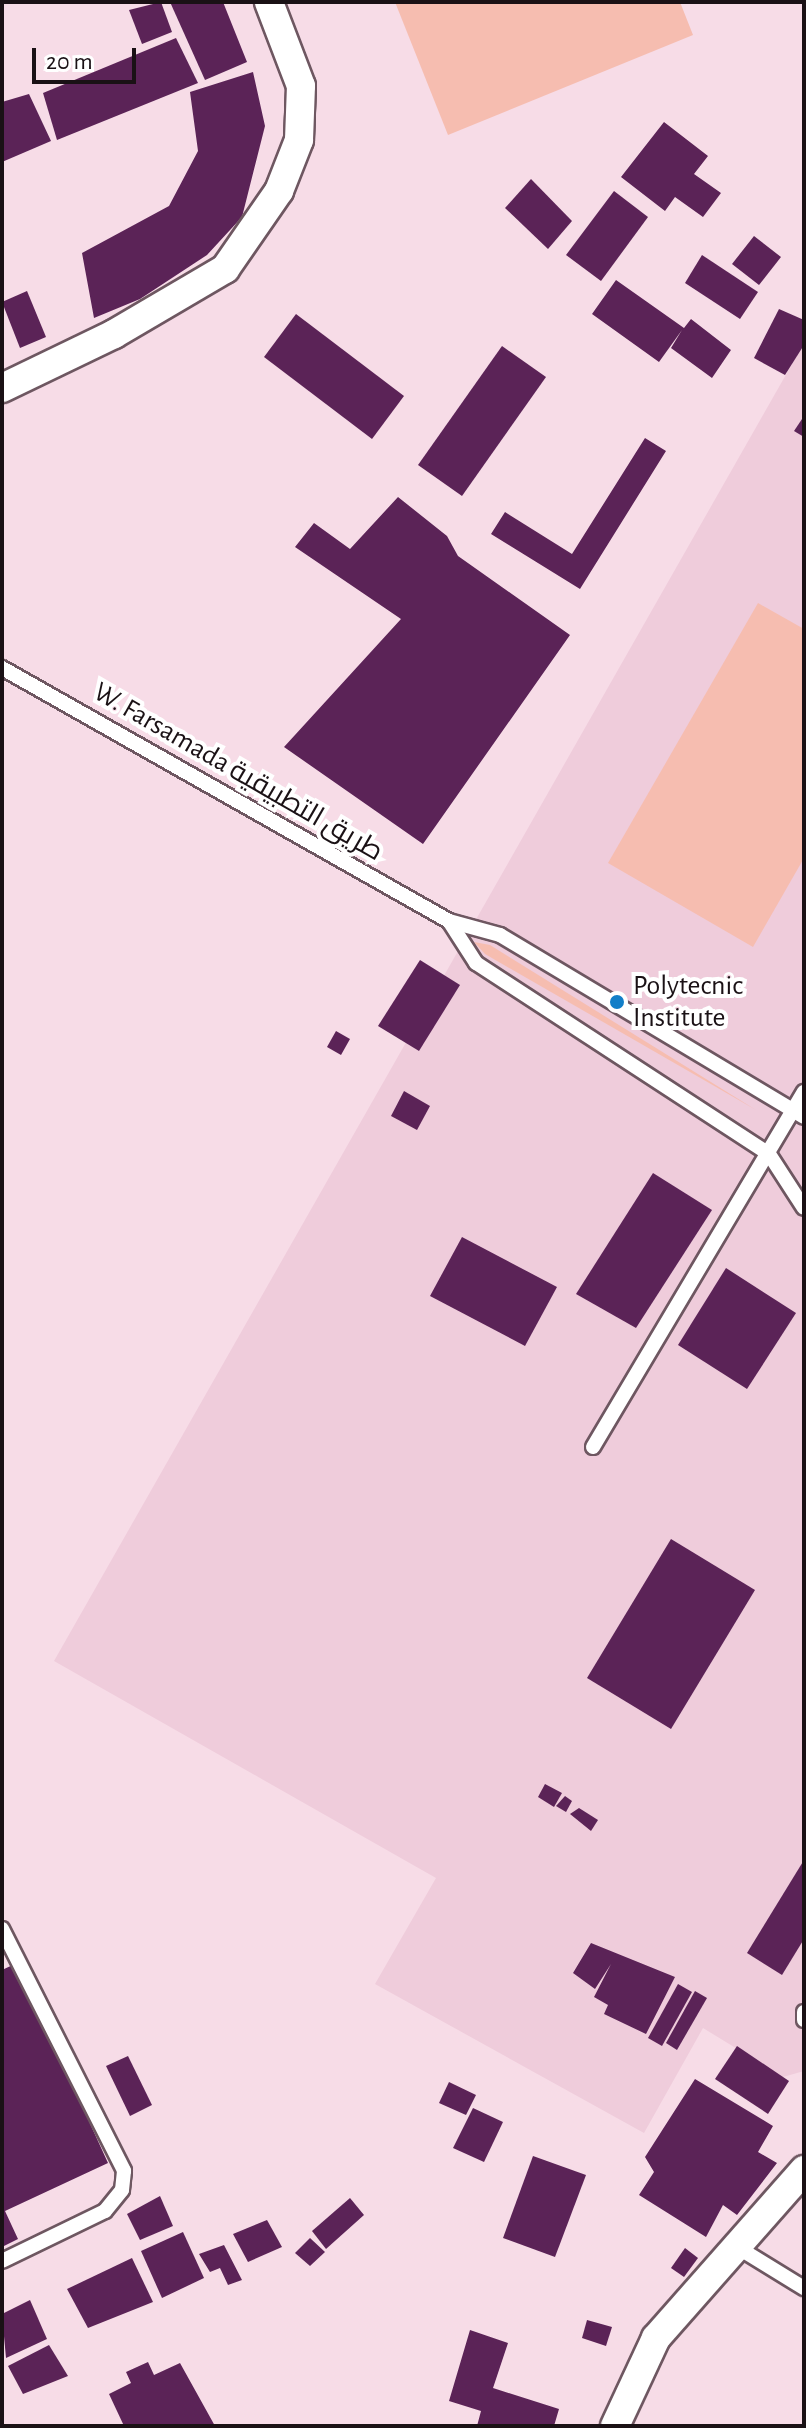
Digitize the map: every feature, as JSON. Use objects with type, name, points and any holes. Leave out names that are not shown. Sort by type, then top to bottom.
[{"type":"street","points":[[2,388],[114,334],[225,269],[252,230],[299,140],[301,86],[269,2]]},
{"type":"street","points":[[615,2426],[656,2338],[804,2170]]},
{"type":"lane","name":"W. Farsamada طريق التطبيقية","points":[[2,668],[449,921],[500,935],[797,1116]]},
{"type":"lane","name":"W. Farsamada طريق التطبيقية","points":[[449,921],[476,963],[769,1154],[804,1208]]},
{"type":"lane","points":[[593,1447],[769,1154],[797,1116],[804,1092]]},
{"type":"lane","points":[[2,1929],[124,2171],[122,2190],[105,2211],[2,2261]]},
{"type":"lane","points":[[804,2012],[804,2020]]},
{"type":"lane","points":[[737,2247],[804,2288]]},
{"type":"shaded area","points":[[395,2],[680,2],[693,35],[448,135]]},
{"type":"shaded area","name":"Polytecnic Institute","points":[[804,343],[804,2071],[783,2077],[703,2028],[644,2133],[375,1984],[436,1878],[54,1661]]},
{"type":"shaded area","points":[[758,603],[804,629],[804,858],[753,947],[608,863]]},
{"type":"shaded area","points":[[474,942],[490,945],[756,1110],[485,954]]},
{"type":"building","points":[[161,2],[172,32],[142,44],[129,10]]},
{"type":"building","points":[[170,2],[223,2],[247,62],[205,80]]},
{"type":"building","points":[[176,38],[198,83],[57,140],[43,93]]},
{"type":"building","points":[[253,72],[265,126],[242,217],[207,255],[140,299],[94,318],[82,253],[169,206],[198,151],[190,92]]},
{"type":"building","points":[[29,94],[51,141],[2,162],[2,102]]},
{"type":"building","points":[[664,122],[708,156],[694,174],[721,193],[703,217],[675,197],[665,211],[621,177]]},
{"type":"building","points":[[531,179],[572,221],[548,249],[505,208]]},
{"type":"building","points":[[614,191],[648,217],[601,281],[566,255]]},
{"type":"building","points":[[754,236],[781,257],[759,285],[732,264]]},
{"type":"building","points":[[702,255],[758,292],[740,319],[685,283]]},
{"type":"building","points":[[616,280],[684,328],[691,319],[731,350],[712,378],[671,348],[682,330],[659,362],[592,314]]},
{"type":"building","points":[[27,291],[46,337],[20,348],[2,302]]},
{"type":"building","points":[[779,309],[804,320],[804,345],[785,375],[754,358]]},
{"type":"building","points":[[296,314],[404,396],[372,439],[264,357]]},
{"type":"building","points":[[502,346],[546,377],[462,496],[418,465]]},
{"type":"building","points":[[804,416],[804,437],[794,431]]},
{"type":"building","points":[[645,438],[666,451],[580,589],[491,534],[505,512],[572,554]]},
{"type":"building","points":[[398,497],[447,536],[458,556],[570,635],[423,844],[284,747],[401,619],[295,547],[314,523],[350,549]]},
{"type":"building","points":[[420,960],[460,985],[419,1051],[378,1026]]},
{"type":"building","points":[[336,1031],[350,1039],[341,1055],[327,1047]]},
{"type":"building","points":[[404,1091],[430,1106],[417,1130],[391,1116]]},
{"type":"building","points":[[653,1173],[712,1210],[636,1328],[576,1294]]},
{"type":"building","points":[[462,1237],[557,1287],[525,1346],[430,1296]]},
{"type":"building","points":[[726,1268],[796,1313],[747,1389],[678,1345]]},
{"type":"building","points":[[671,1539],[755,1590],[671,1729],[587,1678]]},
{"type":"building","points":[[545,1784],[562,1793],[554,1807],[538,1797]]},
{"type":"building","points":[[565,1796],[572,1801],[566,1812],[556,1806]]},
{"type":"building","points":[[579,1808],[598,1820],[591,1831],[570,1814]]},
{"type":"building","points":[[804,1860],[804,1939],[782,1975],[747,1953]]},
{"type":"building","points":[[591,1943],[675,1977],[646,2034],[604,2014],[608,2005],[594,1997],[611,1964],[595,1989],[573,1973]]},
{"type":"building","points":[[17,1963],[108,2163],[5,2211],[18,2239],[2,2247],[2,1970]]},
{"type":"building","points":[[678,1984],[692,1992],[662,2046],[648,2038]]},
{"type":"building","points":[[695,1991],[707,1998],[677,2050],[666,2043]]},
{"type":"building","points":[[737,2046],[789,2081],[768,2114],[715,2079]]},
{"type":"building","points":[[128,2056],[152,2105],[130,2116],[106,2066]]},
{"type":"building","points":[[695,2079],[773,2126],[758,2152],[777,2163],[737,2215],[723,2205],[706,2237],[639,2195],[654,2172],[645,2157]]},
{"type":"building","points":[[449,2082],[476,2095],[466,2115],[439,2103]]},
{"type":"building","points":[[473,2108],[503,2122],[484,2162],[453,2148]]},
{"type":"building","points":[[533,2156],[586,2175],[555,2257],[503,2238]]},
{"type":"building","points":[[160,2196],[173,2226],[140,2240],[127,2214]]},
{"type":"building","points":[[350,2198],[364,2215],[326,2249],[312,2231]]},
{"type":"building","points":[[267,2220],[282,2247],[248,2262],[233,2234]]},
{"type":"building","points":[[183,2232],[204,2278],[162,2298],[141,2251]]},
{"type":"building","points":[[310,2238],[325,2252],[310,2266],[295,2253]]},
{"type":"building","points":[[224,2245],[242,2280],[228,2285],[220,2268],[210,2272],[199,2254]]},
{"type":"building","points":[[685,2248],[698,2258],[684,2277],[671,2268]]},
{"type":"building","points":[[132,2258],[153,2302],[88,2328],[67,2289]]},
{"type":"building","points":[[30,2300],[47,2339],[6,2358],[2,2314]]},
{"type":"building","points":[[587,2320],[612,2327],[606,2346],[582,2338]]},
{"type":"building","points":[[470,2330],[508,2343],[493,2388],[559,2409],[554,2426],[477,2426],[481,2411],[449,2401]]},
{"type":"building","points":[[49,2345],[68,2376],[23,2394],[8,2366]]},
{"type":"building","points":[[148,2362],[154,2375],[180,2363],[215,2426],[124,2426],[109,2394],[131,2383],[126,2372]]},
{"type":"place","name":"Polytecnic Institute","points":[[617,1002]]}]
